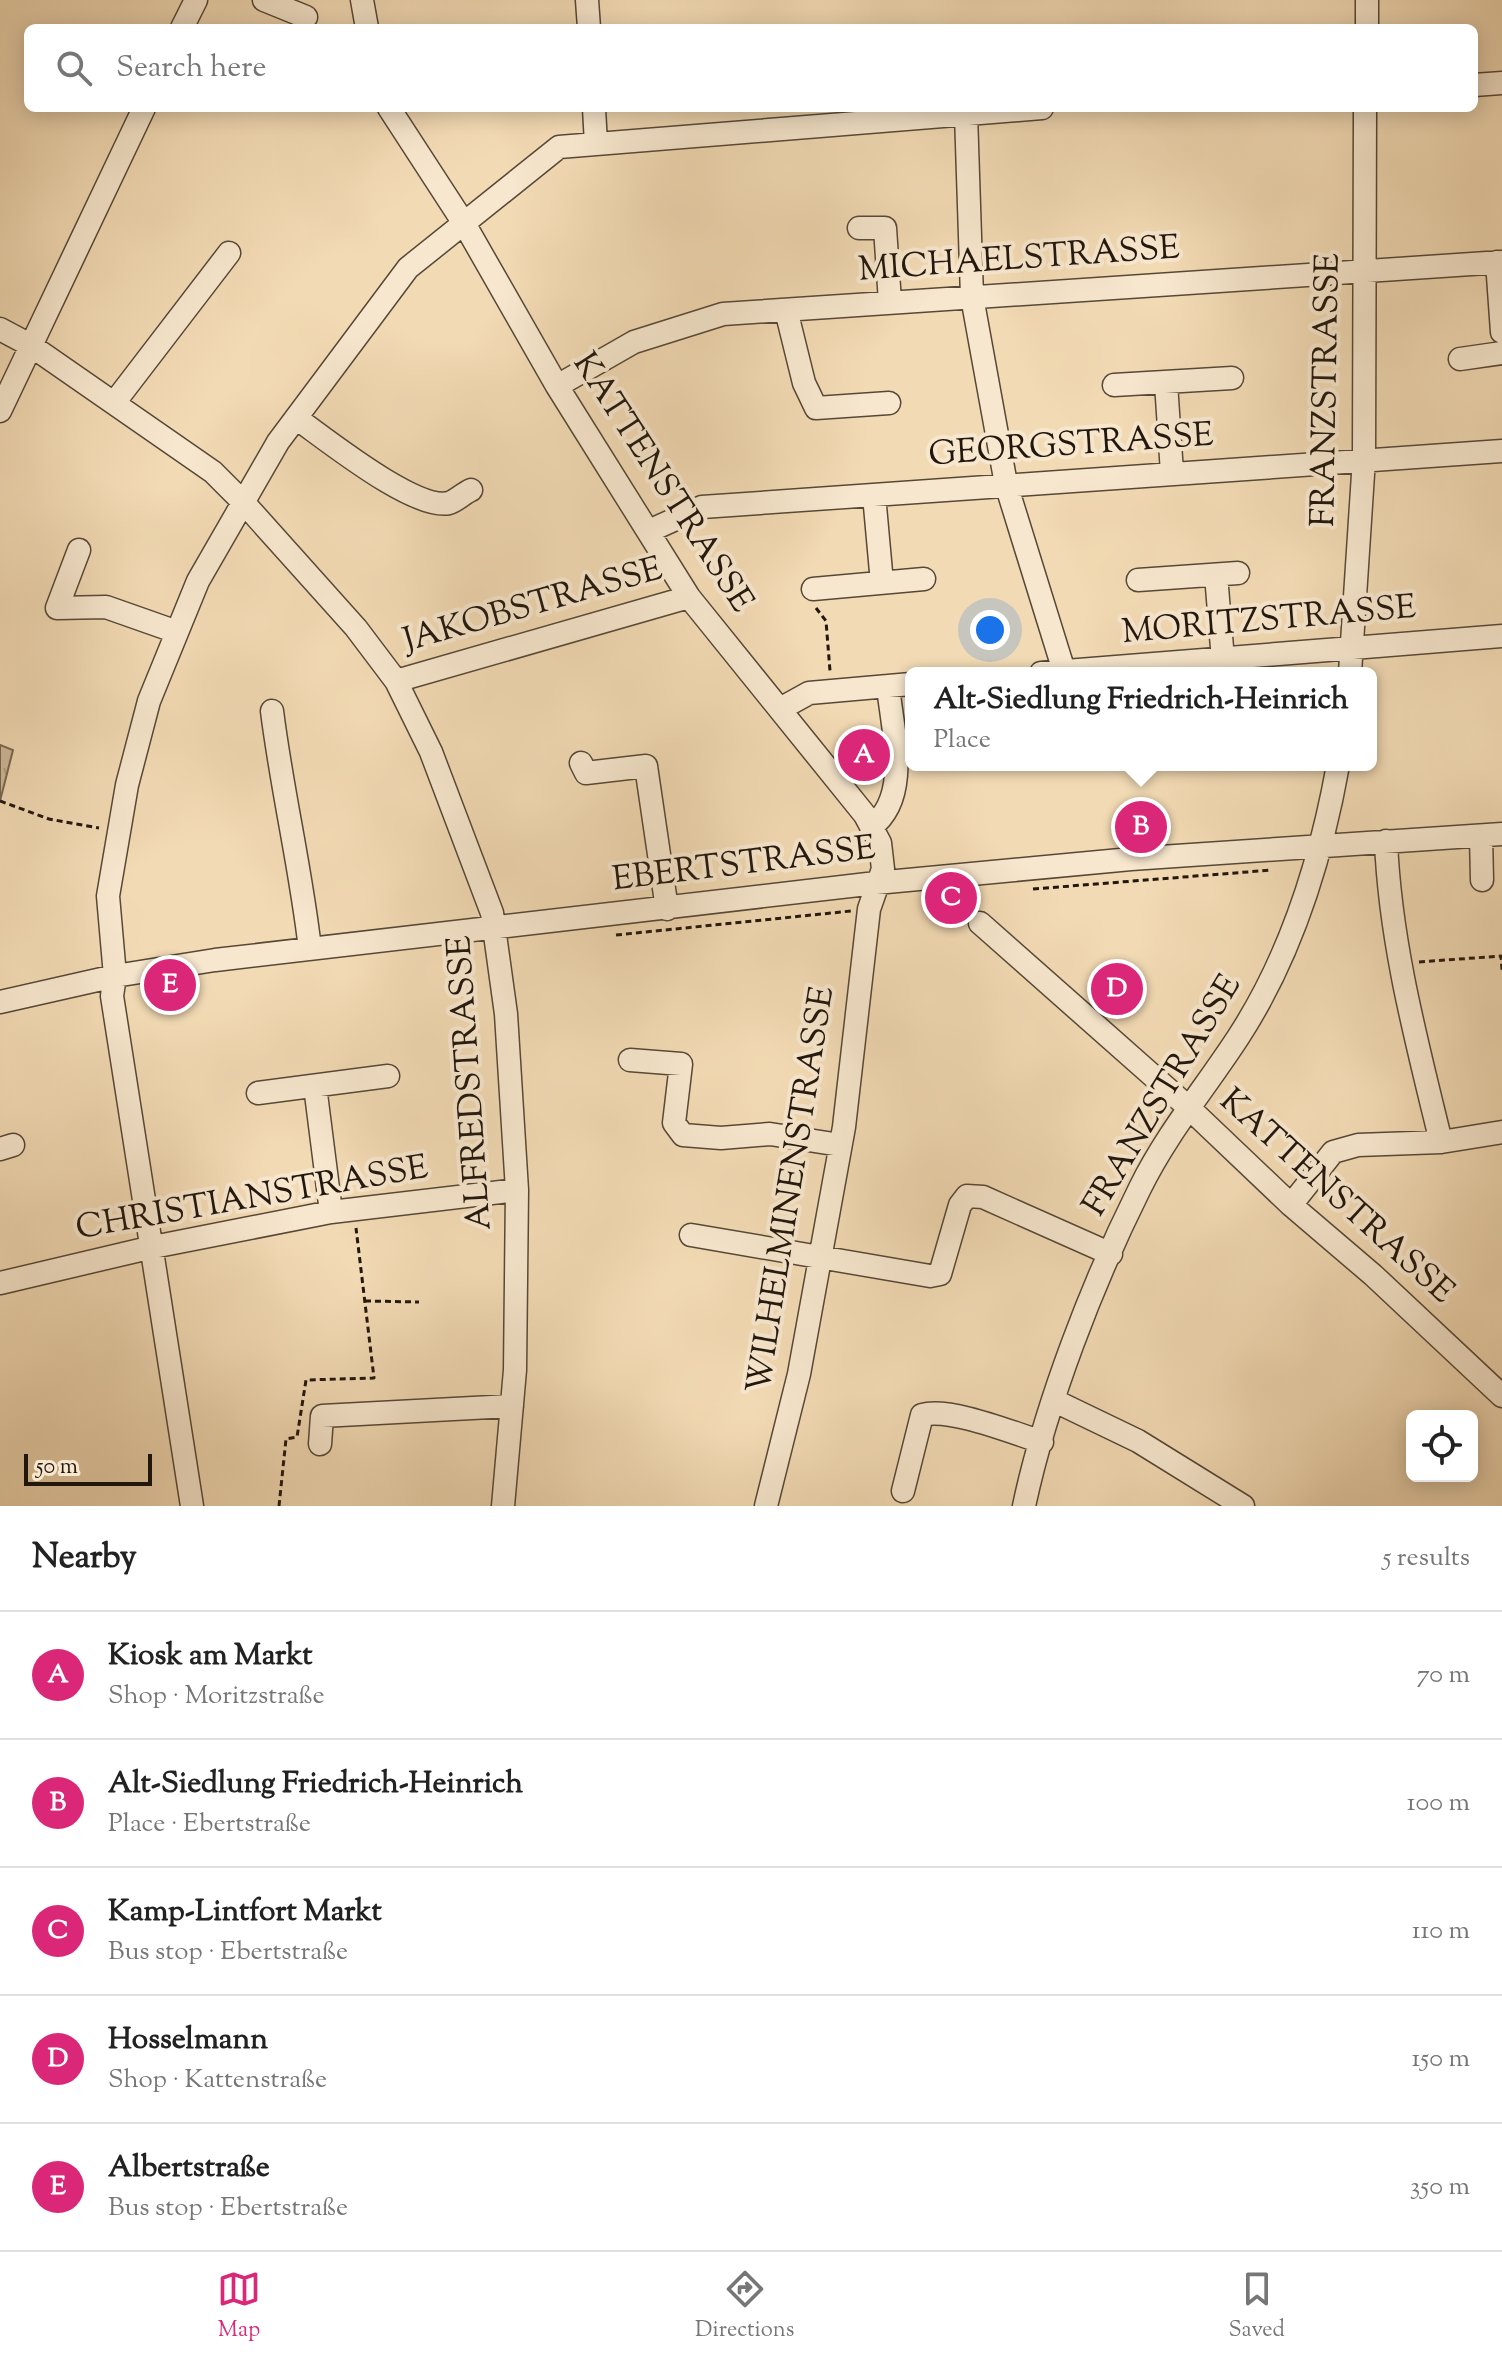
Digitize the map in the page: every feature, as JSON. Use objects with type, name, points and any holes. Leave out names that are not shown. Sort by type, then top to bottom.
[{"type":"street","points":[[184,24],[196,0]]},
{"type":"street","points":[[264,0],[306,17]]},
{"type":"street","points":[[362,0],[366,24]]},
{"type":"street","points":[[587,0],[589,24]]},
{"type":"street","points":[[1367,0],[1367,24]]},
{"type":"street","points":[[1478,85],[1502,83]]},
{"type":"street","points":[[0,411],[142,112]]},
{"type":"street","name":"KATTENSTRASSE","points":[[392,112],[465,225],[557,386],[689,597],[871,827],[880,843],[883,869],[876,883]]},
{"type":"street","points":[[594,112],[596,144]]},
{"type":"street","points":[[192,1506],[112,996],[115,976],[108,896],[127,785],[149,701],[198,581],[296,418],[408,268],[559,147],[991,112]]},
{"type":"street","name":"FRANZSTRASSE","points":[[1351,667],[1364,459],[1365,112]]},
{"type":"street","points":[[966,114],[972,297],[1006,484],[1063,667]]},
{"type":"street","points":[[859,228],[885,228],[890,302]]},
{"type":"street","points":[[114,403],[229,253]]},
{"type":"street","points":[[1500,262],[1502,332]]},
{"type":"street","name":"MICHAELSTRASSE","points":[[557,386],[634,342],[723,314],[1500,262]]},
{"type":"street","points":[[786,310],[804,383],[816,408],[889,403]]},
{"type":"street","name":"ALFREDSTRASSE","points":[[0,329],[30,345],[213,472],[356,628],[396,681],[431,752],[495,929],[506,1014],[517,1190],[512,1406],[503,1506]]},
{"type":"street","points":[[1460,359],[1502,353]]},
{"type":"street","points":[[1114,385],[1232,378]]},
{"type":"street","points":[[1166,383],[1172,473]]},
{"type":"street","points":[[296,418],[400,491],[430,501],[449,503],[471,490]]},
{"type":"street","name":"GEORGSTRASSE","points":[[649,531],[702,507],[1502,451]]},
{"type":"street","points":[[874,495],[882,583]]},
{"type":"street","points":[[79,550],[57,608],[106,607],[177,632]]},
{"type":"street","points":[[1138,580],[1227,574],[1223,660]]},
{"type":"street","points":[[813,589],[924,579]]},
{"type":"street","name":"JAKOBSTRASSE","points":[[396,681],[689,597]]},
{"type":"street","name":"MORITZSTRASSE","points":[[1171,667],[1502,636]]},
{"type":"street","points":[[780,709],[809,693],[905,685]]},
{"type":"street","points":[[871,827],[884,817],[892,799],[896,771],[888,686]]},
{"type":"street","points":[[272,711],[288,824],[303,885],[310,949]]},
{"type":"street","points":[[581,763],[586,773],[646,766],[667,909]]},
{"type":"street","name":"FRANZSTRASSE","points":[[1024,1506],[1089,1302],[1140,1187],[1188,1107],[1239,1036],[1277,970],[1322,847],[1337,771]]},
{"type":"street","points":[[1482,880],[1491,835]]},
{"type":"street","name":"EBERTSTRASSE","points":[[0,1002],[115,976],[310,949],[876,883],[1131,859],[1491,835]]},
{"type":"street","points":[[1386,841],[1389,888],[1402,964],[1441,1142]]},
{"type":"street","name":"WILHELMINENSTRASSE","points":[[766,1506],[799,1374],[840,1145],[869,909],[876,883]]},
{"type":"street","name":"KATTENSTRASSE","points":[[980,923],[1188,1107],[1502,1396]]},
{"type":"street","points":[[630,1060],[681,1064],[674,1123],[683,1135],[721,1138],[770,1134],[840,1145]]},
{"type":"street","points":[[258,1093],[388,1076]]},
{"type":"street","points":[[315,1086],[331,1212]]},
{"type":"street","points":[[1291,1205],[1333,1152],[1358,1145],[1441,1142],[1502,1132]]},
{"type":"street","name":"CHRISTIANSTRASSE","points":[[0,1283],[153,1247],[331,1212],[517,1190]]},
{"type":"street","points":[[691,1235],[930,1276],[940,1274],[960,1205],[967,1196],[983,1197],[1111,1254]]},
{"type":"street","points":[[1055,1401],[1138,1441],[1243,1506]]},
{"type":"street","points":[[320,1444],[322,1416],[512,1406]]},
{"type":"street","points":[[903,1491],[922,1415],[931,1412],[951,1416],[1042,1442]]},
{"type":"path","points":[[813,589],[816,613],[826,621],[831,691]]},
{"type":"path","points":[[0,801],[49,819],[119,831]]},
{"type":"path","points":[[1020,890],[1284,869]]},
{"type":"path","points":[[967,893],[980,893]]},
{"type":"path","points":[[608,935],[869,909]]},
{"type":"path","points":[[1402,964],[1501,956],[1502,970]]},
{"type":"path","points":[[279,1506],[286,1439],[297,1437],[306,1380],[374,1378],[353,1209]]},
{"type":"path","points":[[365,1301],[419,1302]]},
{"type":"green space","points":[[0,745],[13,750],[0,801]]},
{"type":"place","name":"Kiosk am Markt","points":[[864,755]]},
{"type":"place","name":"Alt-Siedlung Friedrich-Heinrich","points":[[1141,827]]},
{"type":"place","name":"Kamp-Lintfort Markt","points":[[951,898]]},
{"type":"place","name":"Albertstraße","points":[[170,985]]},
{"type":"place","name":"Hosselmann","points":[[1117,989]]}]
